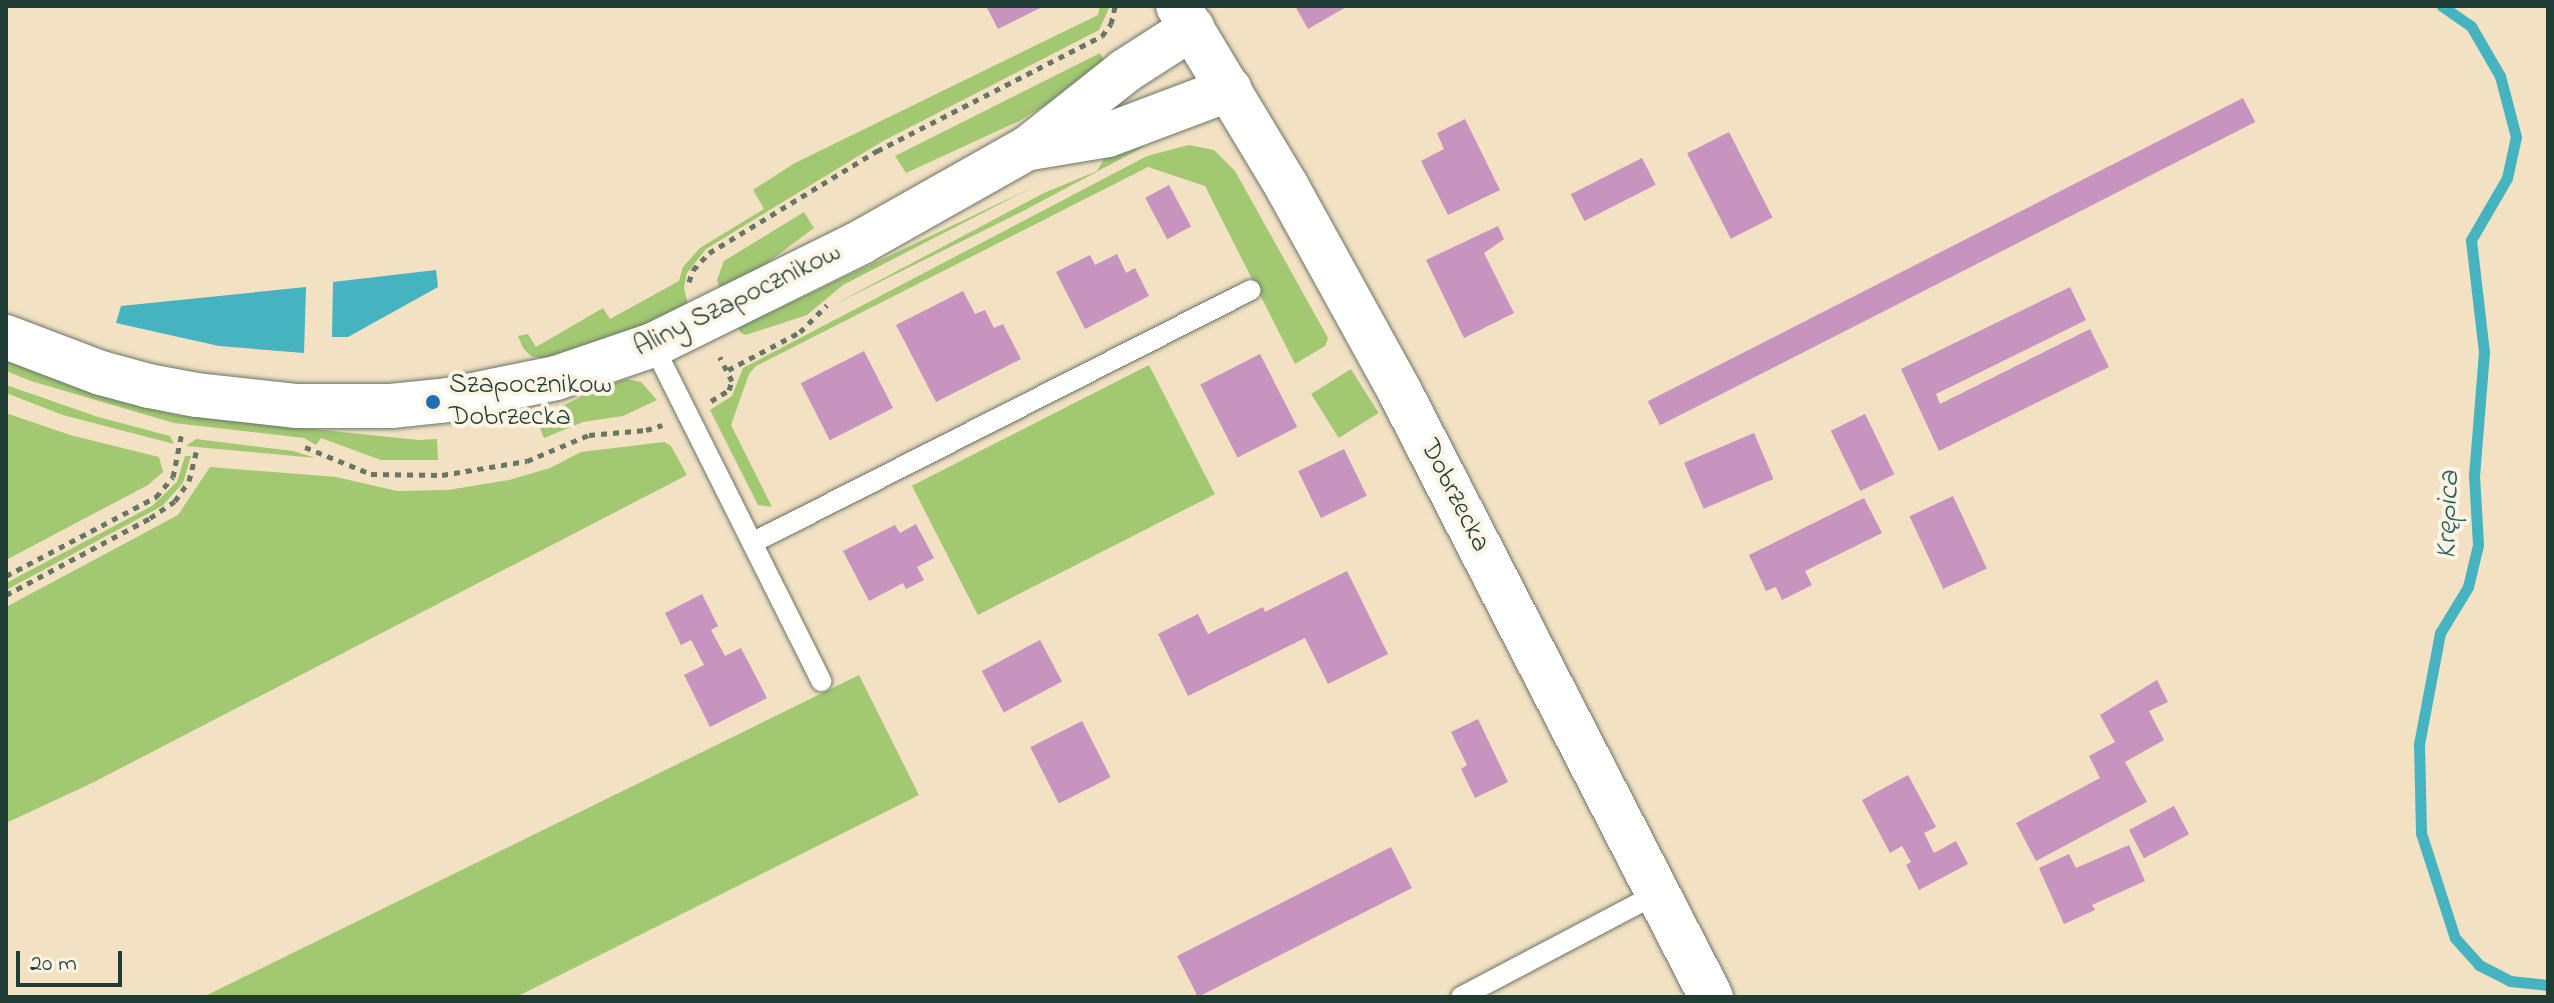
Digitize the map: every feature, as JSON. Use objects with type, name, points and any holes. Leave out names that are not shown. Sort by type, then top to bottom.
[{"type":"street","name":"Aliny Szapocznikow","points":[[6,337],[101,373],[149,386],[246,402],[343,407],[433,402],[506,390],[592,367],[702,323],[847,249],[1028,148],[1125,71],[1185,17]]},
{"type":"street","name":"Dobrzecka","points":[[1185,17],[1230,89],[1400,392],[1711,997]]},
{"type":"street","name":"Aliny Szapocznikow","points":[[1028,148],[1108,135],[1230,89]]},
{"type":"lane","points":[[752,543],[1251,290]]},
{"type":"lane","points":[[653,345],[821,681]]},
{"type":"lane","points":[[1461,997],[1658,893]]},
{"type":"path","points":[[728,370],[702,323],[688,288],[693,270],[709,253],[877,151],[1095,41],[1111,24],[1115,6]]},
{"type":"path","points":[[6,576],[156,497],[173,477],[182,431]]},
{"type":"path","points":[[6,595],[150,518],[175,501],[189,481],[196,452]]},
{"type":"green space","points":[[1100,6],[1110,6],[1099,30],[883,141],[706,249],[687,273],[684,287],[688,306],[660,320],[544,359],[531,356],[523,348],[518,336],[528,334],[536,347],[603,308],[610,319],[679,281],[683,267],[700,248],[764,209],[753,190],[793,164],[1098,15]]},
{"type":"green space","points":[[1100,53],[1108,67],[1019,121],[906,173],[895,156]]},
{"type":"green space","points":[[1147,145],[1025,210],[833,305],[1044,193],[1097,171],[1104,159]]},
{"type":"green space","points":[[1189,145],[1214,150],[1235,171],[1328,338],[1325,346],[1295,364],[1205,186],[1148,167],[756,366],[749,374],[731,425],[772,507],[758,505],[710,410],[732,396],[743,368],[1147,156]]},
{"type":"green space","points":[[1033,187],[843,285],[807,315],[746,335],[738,328]]},
{"type":"green space","points":[[804,212],[814,228],[743,281],[721,293],[717,280],[724,261]]},
{"type":"green space","points":[[6,361],[77,388],[175,415],[419,440],[437,439],[438,460],[381,460],[321,438],[316,445],[304,438],[174,423],[31,381],[6,371]]},
{"type":"green space","points":[[1149,365],[1215,494],[978,615],[912,486]]},
{"type":"green space","points":[[1351,369],[1379,413],[1339,438],[1311,394]]},
{"type":"green space","points":[[627,379],[641,382],[657,400],[623,416],[583,422],[544,438],[536,419],[597,389]]},
{"type":"green space","points":[[6,385],[98,417],[170,436],[174,444],[63,415],[6,393]]},
{"type":"green space","points":[[6,413],[70,435],[159,457],[163,472],[148,485],[6,560]]},
{"type":"green space","points":[[196,439],[293,451],[316,458],[186,446]]},
{"type":"green space","points":[[664,442],[671,446],[687,475],[92,783],[6,823],[6,607],[178,515],[210,467],[336,477],[397,491],[448,490],[509,480],[550,468],[581,452]]},
{"type":"green space","points":[[185,456],[191,456],[183,483],[162,506],[6,590],[6,583],[152,506],[177,482]]},
{"type":"green space","points":[[859,675],[919,795],[516,997],[203,997]]},
{"type":"water","points":[[436,270],[438,287],[348,337],[332,337],[333,282]]},
{"type":"water","points":[[306,287],[304,353],[219,346],[116,323],[121,306]]},
{"type":"building","points":[[982,6],[1044,6],[998,29],[987,8]]},
{"type":"building","points":[[1295,6],[1348,6],[1308,29]]},
{"type":"building","points":[[2243,98],[2255,122],[1660,425],[1648,401]]},
{"type":"building","points":[[1465,119],[1500,190],[1448,215],[1421,161],[1444,149],[1437,133]]},
{"type":"building","points":[[1729,132],[1773,218],[1731,239],[1687,153]]},
{"type":"building","points":[[1642,158],[1656,185],[1584,221],[1571,194]]},
{"type":"building","points":[[1169,185],[1191,226],[1167,239],[1145,198]]},
{"type":"building","points":[[1498,226],[1504,239],[1484,253],[1514,313],[1464,338],[1426,260]]},
{"type":"building","points":[[1117,254],[1126,273],[1135,268],[1149,296],[1085,329],[1056,272],[1090,255],[1095,265]]},
{"type":"building","points":[[2070,287],[2086,320],[1936,394],[1940,404],[2090,329],[2109,367],[1939,451],[1901,369]]},
{"type":"building","points":[[963,291],[975,314],[985,310],[994,328],[1003,324],[1021,359],[936,402],[896,325]]},
{"type":"building","points":[[864,351],[893,408],[830,440],[801,383]]},
{"type":"building","points":[[1260,354],[1297,427],[1238,457],[1200,384]]},
{"type":"building","points":[[1865,414],[1894,474],[1860,491],[1831,431]]},
{"type":"building","points":[[1754,433],[1774,479],[1704,509],[1684,463]]},
{"type":"building","points":[[1344,449],[1367,496],[1321,518],[1298,471]]},
{"type":"building","points":[[1953,496],[1987,569],[1943,589],[1909,516]]},
{"type":"building","points":[[1864,498],[1882,533],[1805,571],[1812,585],[1782,600],[1776,587],[1766,591],[1749,555]]},
{"type":"building","points":[[916,524],[934,558],[917,567],[924,580],[906,589],[903,583],[869,601],[843,551],[895,525],[900,533]]},
{"type":"building","points":[[1347,571],[1388,654],[1328,684],[1305,638],[1188,696],[1158,634],[1198,614],[1208,634],[1263,607],[1265,612]]},
{"type":"building","points":[[702,594],[718,626],[711,630],[725,656],[741,648],[767,698],[710,727],[684,675],[704,665],[691,640],[681,645],[665,613]]},
{"type":"building","points":[[1040,640],[1062,681],[1004,712],[982,671]]},
{"type":"building","points":[[2157,680],[2168,702],[2149,711],[2164,740],[2125,762],[2147,802],[2036,861],[2016,823],[2100,778],[2089,756],[2115,742],[2100,715]]},
{"type":"building","points":[[1478,719],[1508,782],[1475,798],[1461,769],[1467,765],[1451,732]]},
{"type":"building","points":[[1082,721],[1111,777],[1059,803],[1030,747]]},
{"type":"building","points":[[1908,775],[1936,827],[1924,833],[1934,853],[1956,841],[1968,864],[1919,890],[1906,865],[1911,862],[1902,846],[1890,853],[1862,800]]},
{"type":"building","points":[[2174,806],[2189,834],[2144,858],[2129,830]]},
{"type":"building","points":[[2129,845],[2145,881],[2092,905],[2095,910],[2064,924],[2039,868],[2069,854],[2076,868]]},
{"type":"building","points":[[1391,847],[1412,888],[1198,997],[1177,956]]},
{"type":"waterway","name":"Krępica","points":[[2442,6],[2471,26],[2500,76],[2516,137],[2507,178],[2471,240],[2484,352],[2474,475],[2478,545],[2468,587],[2440,633],[2419,744],[2421,833],[2455,938],[2479,965],[2510,981],[2548,985]]},
{"type":"place","name":"Szapocznikow Dobrzecka","points":[[433,402]]}]
